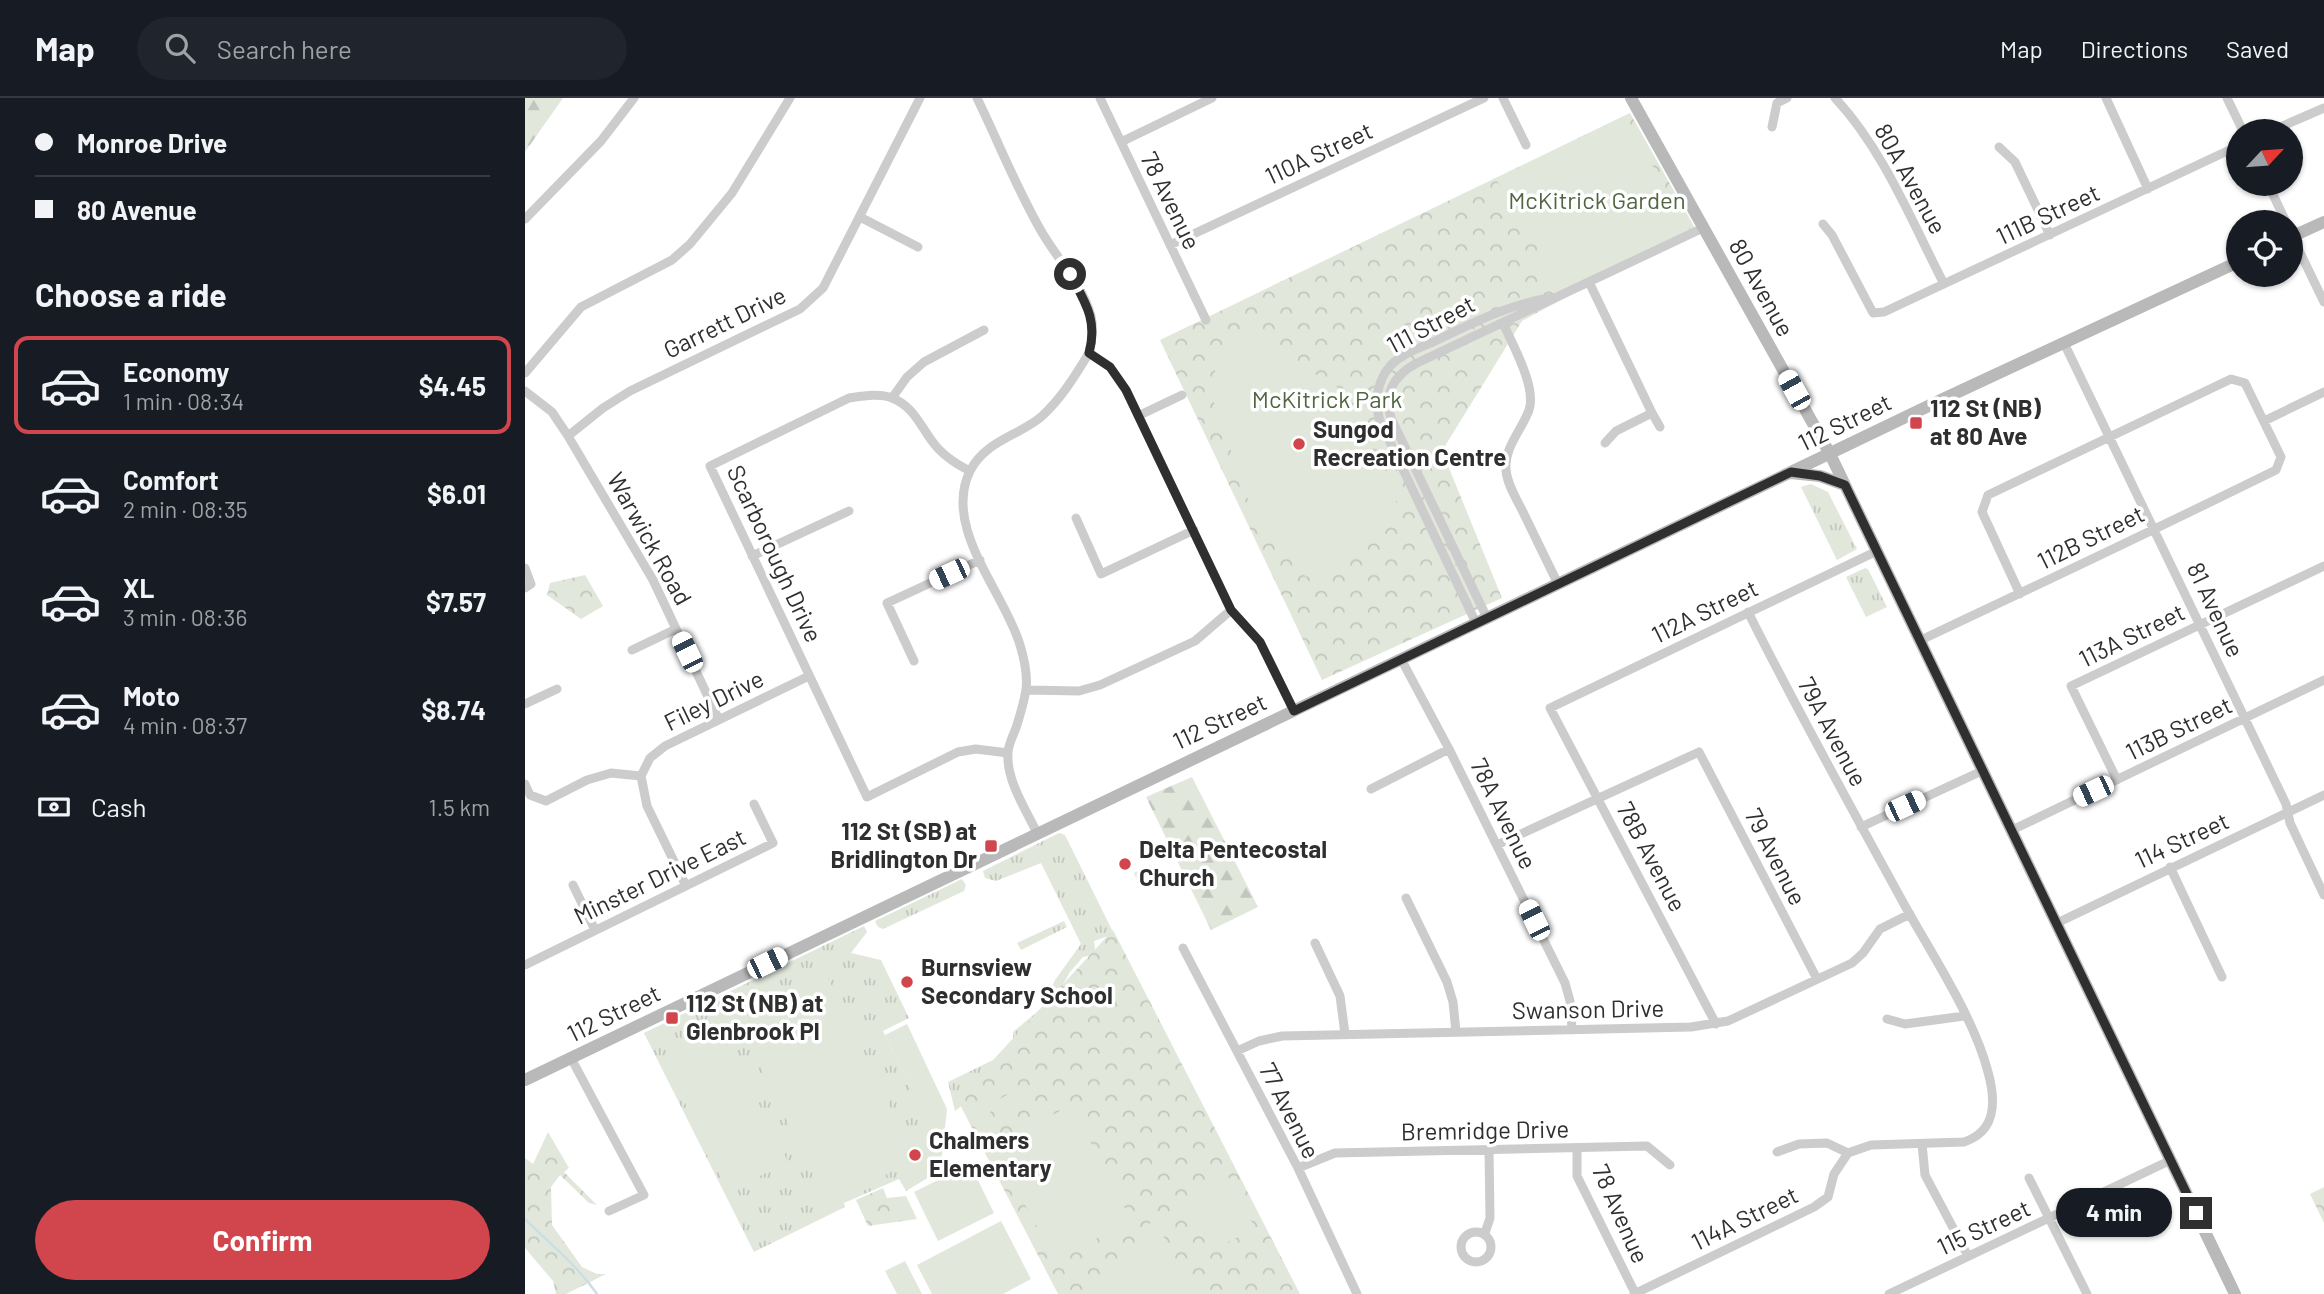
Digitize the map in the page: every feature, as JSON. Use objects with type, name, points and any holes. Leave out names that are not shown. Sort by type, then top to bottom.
[{"type":"street","points":[[525,219],[601,141],[634,98]]},
{"type":"street","points":[[525,373],[581,307],[672,260],[690,244],[732,193],[790,98]]},
{"type":"street","name":"Garrett Drive","points":[[568,436],[603,408],[630,391],[800,309],[823,288],[920,98]]},
{"type":"street","points":[[977,98],[1038,225],[1083,298],[1091,315],[1093,328],[1089,353],[1059,398],[1025,427],[1001,438],[986,450],[970,471],[965,491],[964,513],[969,537],[1018,638],[1025,663],[1028,690],[1008,753],[1012,781],[1037,833]]},
{"type":"street","name":"78 Avenue","points":[[1100,98],[1206,320]]},
{"type":"street","points":[[1121,142],[1212,98]]},
{"type":"street","name":"110A Street","points":[[1170,245],[1484,98]]},
{"type":"street","points":[[1503,98],[1526,145]]},
{"type":"street","name":"80 Avenue","points":[[1631,98],[1830,454],[2235,1294]]},
{"type":"street","points":[[1772,127],[1777,103],[1787,98]]},
{"type":"street","name":"80A Avenue","points":[[1835,98],[1856,120],[1877,154],[1944,284]]},
{"type":"street","points":[[2106,98],[2148,189]]},
{"type":"street","points":[[2227,98],[2237,119]]},
{"type":"street","points":[[2299,119],[2324,108]]},
{"type":"street","points":[[1999,147],[2015,162],[2050,235]]},
{"type":"street","name":"111B Street","points":[[1823,224],[1832,235],[1873,313],[1884,313],[2226,152]]},
{"type":"street","points":[[860,217],[918,247]]},
{"type":"street","points":[[2303,230],[2324,222]]},
{"type":"street","name":"111 Street","points":[[1482,621],[1391,418],[1388,400],[1393,383],[1408,368],[1703,228]]},
{"type":"street","points":[[2303,259],[2324,302]]},
{"type":"street","name":"112 Street","points":[[525,1080],[1791,472],[2226,268]]},
{"type":"street","points":[[1589,282],[1660,427]]},
{"type":"street","name":"111 Street","points":[[1482,621],[1380,421],[1377,395],[1384,373],[1403,356],[1489,315],[1539,299],[1559,296]]},
{"type":"street","points":[[1503,323],[1528,383],[1531,402],[1529,411],[1515,435],[1506,470],[1558,584]]},
{"type":"street","points":[[970,471],[944,455],[931,441],[919,419],[892,398],[907,377],[924,362],[984,330]]},
{"type":"street","name":"81 Avenue","points":[[2064,343],[2245,718],[2324,895]]},
{"type":"street","points":[[1089,353],[1118,376],[1140,415],[1231,610],[1260,642],[1294,711]]},
{"type":"street","points":[[2020,594],[1982,512],[1988,495],[2231,379],[2245,383],[2264,422],[2324,392]]},
{"type":"street","name":"Warwick Road","points":[[525,391],[552,412],[568,436],[653,580],[719,719]]},
{"type":"street","name":"Scarborough Drive","points":[[892,398],[874,395],[849,398],[710,466],[867,797],[958,752],[976,749],[1008,753]]},
{"type":"street","points":[[1140,415],[1182,395]]},
{"type":"street","points":[[1605,443],[1616,431],[1652,413]]},
{"type":"street","name":"112B Street","points":[[1921,640],[2276,470],[2281,457],[2264,422]]},
{"type":"street","points":[[1791,472],[1820,476],[1845,485]]},
{"type":"street","points":[[753,556],[849,511]]},
{"type":"street","points":[[1076,518],[1101,574],[1193,530]]},
{"type":"street","name":"112A Street","points":[[1550,708],[1877,551]]},
{"type":"street","points":[[914,660],[887,603],[980,560]]},
{"type":"street","name":"113A Street","points":[[2116,780],[2071,686],[2324,566]]},
{"type":"street","points":[[525,589],[531,584],[526,569]]},
{"type":"street","points":[[1028,690],[1079,691],[1100,685],[1195,640],[1231,610]]},
{"type":"street","name":"79A Avenue","points":[[1748,612],[1861,827],[1965,1016],[1989,1074],[1993,1113],[1986,1129],[1977,1138],[1965,1142],[1922,1144]]},
{"type":"street","points":[[632,650],[676,629]]},
{"type":"street","name":"78A Avenue","points":[[1401,659],[1449,749],[1565,983],[1570,1001],[1572,1030]]},
{"type":"street","name":"Filey Drive","points":[[641,776],[650,758],[665,746],[809,676]]},
{"type":"street","name":"113B Street","points":[[2012,830],[2324,680]]},
{"type":"street","points":[[525,704],[557,689]]},
{"type":"street","name":"78B Avenue","points":[[1550,708],[1716,1024]]},
{"type":"street","points":[[1371,789],[1449,749]]},
{"type":"street","name":"79 Avenue","points":[[1598,798],[1699,752],[1817,979]]},
{"type":"street","points":[[1861,827],[1984,770]]},
{"type":"street","points":[[525,784],[530,795],[546,801],[587,780],[611,773],[641,776],[647,806],[686,886]]},
{"type":"street","name":"114 Street","points":[[2057,923],[2324,795]]},
{"type":"street","points":[[1497,845],[1598,798]]},
{"type":"street","name":"Minster Drive East","points":[[525,965],[773,843],[754,804]]},
{"type":"street","points":[[2170,867],[2223,977]]},
{"type":"street","points":[[573,885],[595,930]]},
{"type":"street","points":[[1406,898],[1447,982],[1453,1002],[1456,1032]]},
{"type":"street","name":"Swanson Drive","points":[[1237,1051],[1259,1041],[1282,1036],[1691,1027],[1716,1024],[1728,1021],[1851,963],[1863,953],[1880,929],[1910,914]]},
{"type":"street","points":[[1315,943],[1340,996],[1345,1034]]},
{"type":"street","name":"77 Avenue","points":[[1183,948],[1298,1168],[1357,1294]]},
{"type":"street","points":[[1887,1019],[1905,1024],[1965,1016]]},
{"type":"street","points":[[571,1058],[644,1195],[609,1211]]},
{"type":"street","name":"114A Street","points":[[1634,1294],[1814,1208],[1828,1197],[1834,1174],[1848,1153],[1827,1143],[1799,1144],[1777,1152]]},
{"type":"street","points":[[1848,1153],[1871,1145],[1922,1144],[1925,1175],[1968,1256]]},
{"type":"street","name":"Bremridge Drive","points":[[1298,1168],[1335,1153],[1647,1146],[1670,1165]]},
{"type":"street","name":"78 Avenue","points":[[1577,1148],[1577,1176],[1634,1294]]},
{"type":"street","points":[[1485,1233],[1490,1218],[1489,1150]]},
{"type":"street","name":"115 Street","points":[[1889,1294],[2171,1160]]},
{"type":"street","points":[[2029,1178],[2087,1294]]},
{"type":"green space","points":[[525,98],[563,98],[525,152]]},
{"type":"green space","name":"McKitrick Park","points":[[1630,113],[1695,228],[1522,321],[1442,451],[1502,598],[1322,680],[1160,340]]},
{"type":"green space","name":"McKitrick Garden","points":[[1624,116],[1690,231],[1560,290],[1536,273],[1537,260],[1545,255],[1543,244],[1525,222],[1519,206],[1507,197],[1496,179]]},
{"type":"green space","name":"Sungod Recreation Centre","points":[[1246,333],[1337,387],[1400,497],[1342,561],[1306,577],[1251,508],[1210,391],[1217,364]]},
{"type":"green space","points":[[1811,484],[1828,492],[1857,549],[1837,560],[1801,487]]},
{"type":"green space","points":[[1868,569],[1887,607],[1866,617],[1846,577]]},
{"type":"green space","points":[[585,575],[603,606],[581,619],[547,595],[550,583]]},
{"type":"green space","points":[[1192,777],[1258,907],[1211,930],[1146,797]]},
{"type":"green space","points":[[1059,833],[1065,835],[1114,934],[1094,941],[1099,954],[1083,957],[1070,972],[1058,993],[1013,1042],[1013,1032],[1044,1006],[1055,980],[1081,944],[1041,863],[996,881],[985,878],[983,871]]},
{"type":"green space","points":[[1150,865],[1156,876],[1139,885],[1134,873]]},
{"type":"green space","points":[[962,879],[966,885],[964,891],[883,929],[878,927],[875,921]]},
{"type":"green space","points":[[1064,921],[1067,927],[1021,950],[1017,943]]},
{"type":"green space","points":[[864,926],[867,932],[851,953],[881,960],[909,1018],[883,1031],[926,1119],[947,1109],[942,1155],[936,1173],[906,1191],[899,1179],[844,1203],[845,1207],[754,1252],[644,1033]]},
{"type":"green space","points":[[1113,930],[1300,1294],[1058,1294],[957,1099]]},
{"type":"green space","points":[[824,970],[916,1160],[827,1203],[735,1014]]},
{"type":"green space","points":[[907,1024],[947,1109],[926,1120],[885,1035]]},
{"type":"green space","points":[[722,1030],[788,1162],[729,1191],[663,1059]]},
{"type":"green space","points":[[997,1058],[964,1104],[955,1111],[948,1082]]},
{"type":"green space","points":[[1021,1090],[1035,1098],[1005,1102],[983,1117],[978,1117],[979,1113],[994,1102]]},
{"type":"green space","points":[[1071,1105],[1131,1220],[1055,1261],[994,1146]]},
{"type":"green space","points":[[548,1132],[569,1168],[564,1172],[597,1205],[589,1203],[560,1175],[551,1187],[552,1225],[582,1267],[597,1274],[606,1274],[566,1294],[556,1294],[553,1281],[525,1248],[525,1158],[533,1164]]},
{"type":"green space","points":[[970,1164],[994,1213],[938,1241],[914,1192]]},
{"type":"green space","points":[[1228,1176],[1255,1228],[1213,1250],[1186,1197]]},
{"type":"green space","points":[[2324,1187],[2324,1223],[2310,1194]]},
{"type":"green space","points":[[883,1188],[887,1198],[906,1196],[917,1219],[868,1226],[856,1200]]},
{"type":"green space","points":[[1154,1218],[1193,1294],[1105,1294],[1102,1286]]},
{"type":"green space","points":[[1001,1221],[1031,1279],[1003,1294],[932,1294],[917,1265]]},
{"type":"green space","points":[[905,1261],[922,1294],[897,1294],[885,1271]]},
{"type":"waterway","points":[[525,1219],[572,1264],[597,1294]]},
{"type":"place","name":"112 St (NB) at 80 Ave","points":[[1916,423]]},
{"type":"place","name":"Sungod Recreation Centre","points":[[1299,444]]},
{"type":"place","name":"112 St (SB) at Bridlington Dr","points":[[991,846]]},
{"type":"place","name":"Delta Pentecostal Church","points":[[1125,864]]},
{"type":"place","name":"Burnsview Secondary School","points":[[907,982]]},
{"type":"place","name":"112 St (NB) at Glenbrook Pl","points":[[672,1018]]},
{"type":"place","name":"Chalmers Elementary","points":[[915,1155]]},
{"type":"route","points":[[1070,274],[1091,315],[1093,328],[1089,353],[1118,376],[1140,415],[1231,610],[1260,642],[1294,711],[1791,472],[1820,476],[1845,485],[2196,1213]]}]
